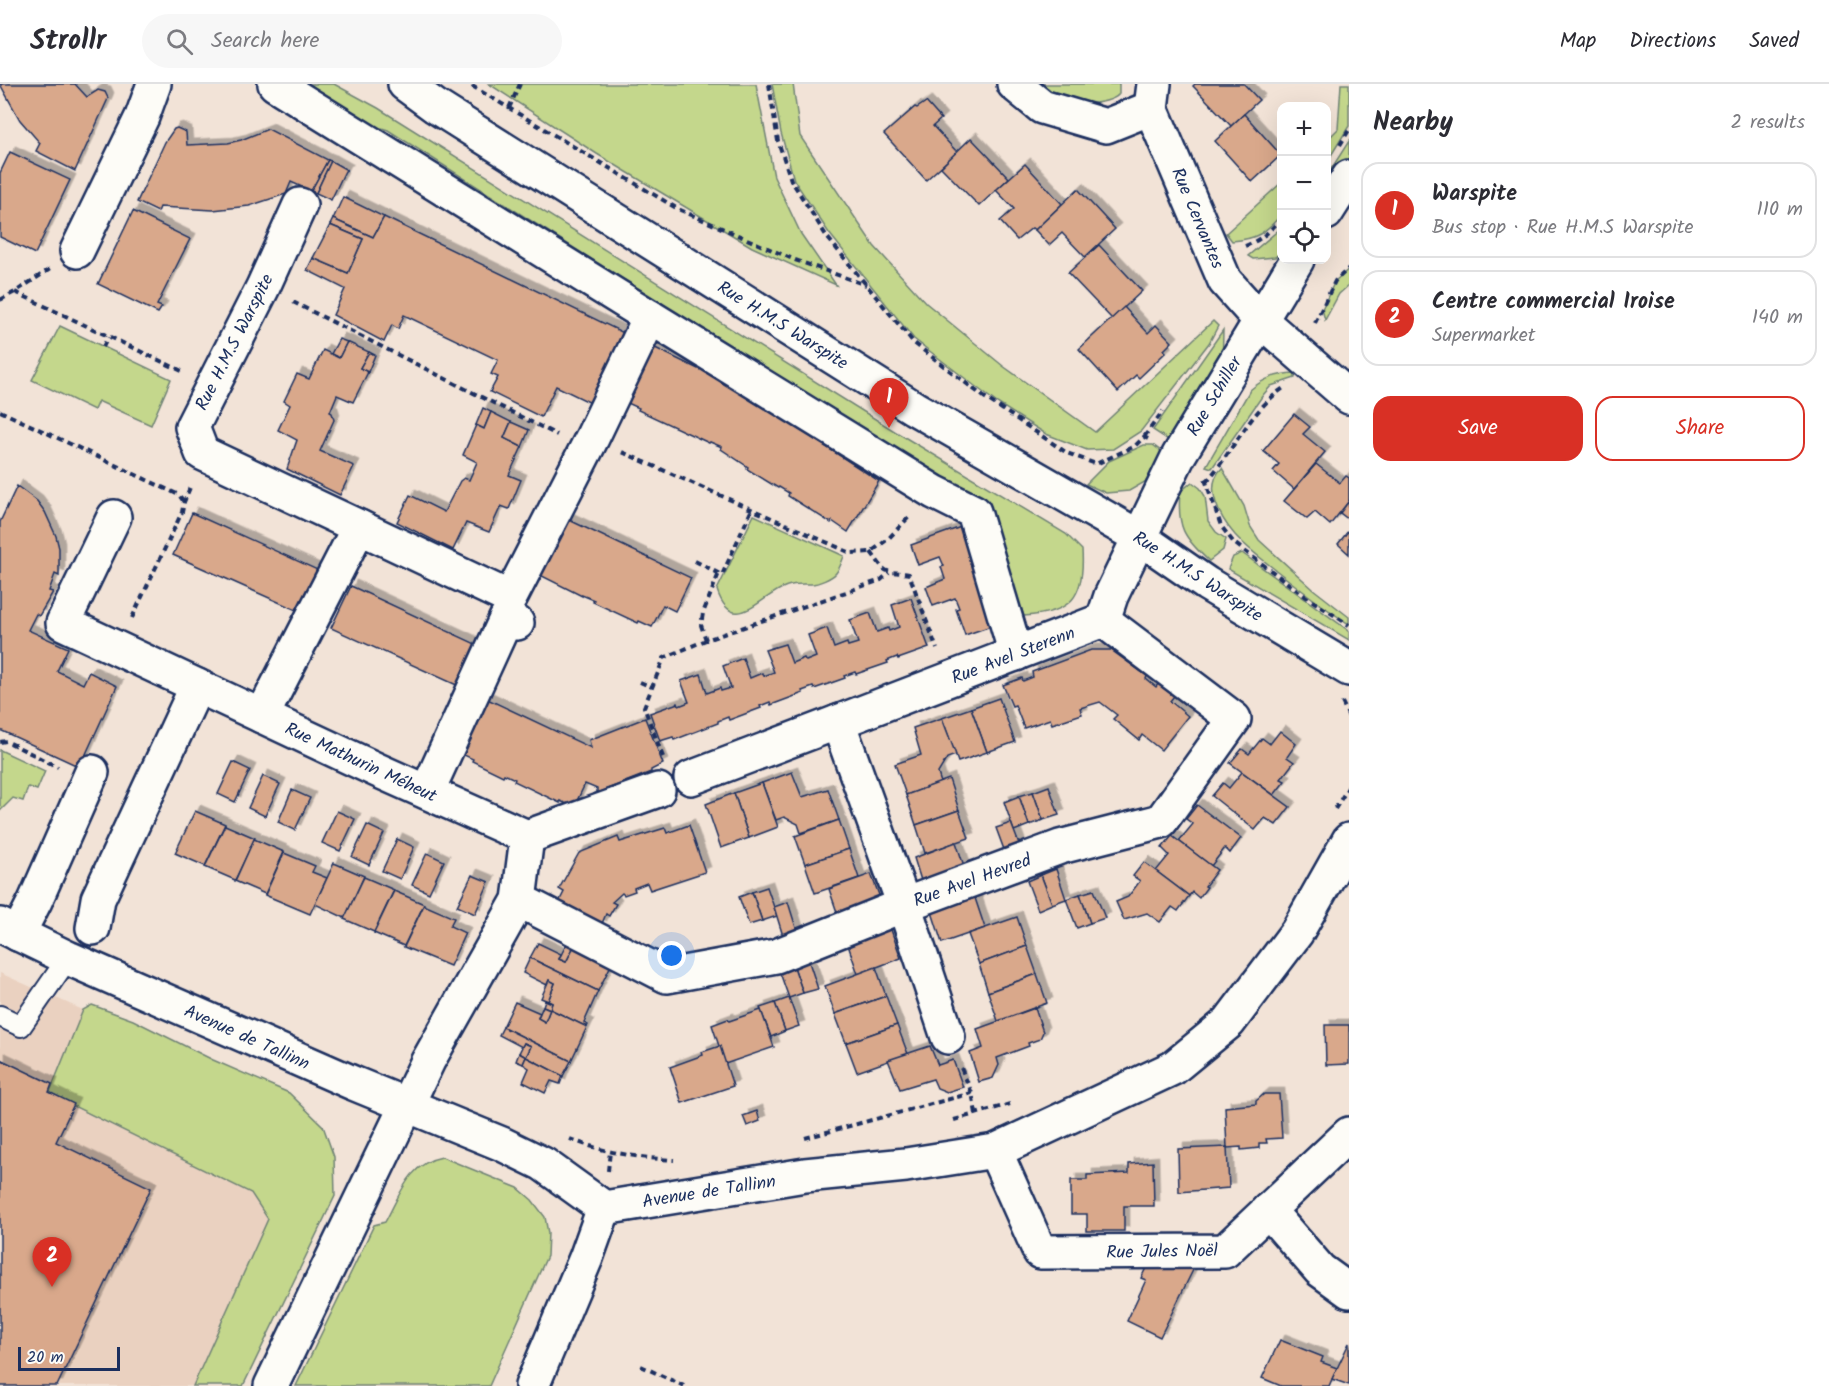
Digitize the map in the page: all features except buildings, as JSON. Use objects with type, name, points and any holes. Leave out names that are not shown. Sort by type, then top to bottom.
[{"type":"street","points":[[76,251],[142,117],[154,84]]},
{"type":"street","points":[[275,84],[934,492],[974,512],[1016,654]]},
{"type":"street","name":"Rue H.M.S Warspite","points":[[380,84],[435,106]]},
{"type":"street","name":"Rue H.M.S Warspite","points":[[405,84],[435,106],[914,408],[1139,537],[1207,584],[1349,669]]},
{"type":"street","name":"Rue Cervantes","points":[[1014,84],[1042,107],[1106,126],[1153,96],[1225,281],[1259,319],[1349,398]]},
{"type":"street","points":[[1328,210],[1349,177]]},
{"type":"street","name":"Rue H.M.S Warspite","points":[[300,205],[263,287],[192,427],[202,453],[510,598],[581,472],[650,317]]},
{"type":"street","name":"Rue Schiller","points":[[1139,537],[1179,454],[1294,264]]},
{"type":"street","name":"Rue Mathurin Méheut","points":[[114,517],[63,623],[527,837]]},
{"type":"street","points":[[261,716],[358,527]]},
{"type":"street","points":[[1103,620],[1111,596],[1139,537]]},
{"type":"street","points":[[427,792],[506,619],[517,623]]},
{"type":"street","name":"Rue Avel Sterenn","points":[[691,778],[1103,620]]},
{"type":"street","name":"Rue Avel Hevred","points":[[519,900],[667,976],[776,956],[904,905],[1060,848],[1161,821],[1234,719],[1103,620]]},
{"type":"street","points":[[93,928],[98,899],[197,686]]},
{"type":"street","points":[[838,722],[948,1036]]},
{"type":"street","points":[[9,929],[35,900],[90,777]]},
{"type":"street","points":[[271,1386],[428,1061],[519,900],[527,837],[658,790]]},
{"type":"street","name":"Avenue de Tallinn","points":[[9,929],[68,958],[543,1164],[604,1208],[805,1175],[906,1165],[995,1151],[1173,1068],[1229,1022],[1298,932],[1340,828]]},
{"type":"street","name":"Rue Jules Noël","points":[[995,1151],[1040,1252],[1225,1251],[1349,1134]]},
{"type":"street","points":[[531,1386],[586,1258],[604,1208]]},
{"type":"street","points":[[1268,1210],[1320,1270],[1349,1291]]},
{"type":"lane","points":[[256,84],[336,122]]},
{"type":"lane","points":[[0,1016],[21,1026],[68,958]]},
{"type":"path","points":[[469,84],[678,210],[795,260],[867,285]]},
{"type":"path","points":[[509,108],[520,84]]},
{"type":"path","points":[[769,84],[778,141],[791,180],[827,237],[914,343],[984,398],[1067,453],[1096,464],[1135,446],[1144,437],[1179,454],[1205,478],[1221,526],[1234,543],[1305,596],[1349,625]]},
{"type":"path","points":[[0,300],[76,251]]},
{"type":"path","points":[[1206,482],[1219,468],[1259,410],[1281,389],[1297,379],[1302,356],[1320,311],[1335,281],[1349,268]]},
{"type":"path","points":[[15,292],[212,386]]},
{"type":"path","points":[[0,293],[7,296]]},
{"type":"path","points":[[103,347],[108,336]]},
{"type":"path","points":[[0,411],[179,495],[184,502]]},
{"type":"path","points":[[118,649],[182,512],[193,482]]},
{"type":"path","points":[[695,561],[722,575],[752,509]]},
{"type":"path","points":[[871,552],[882,568],[889,573],[909,574],[935,642],[945,681]]},
{"type":"path","points":[[706,640],[701,625],[703,613],[719,573]]},
{"type":"path","points":[[658,790],[655,786],[672,780],[644,707],[664,658],[706,640],[881,580],[889,573]]},
{"type":"path","points":[[640,682],[652,687]]},
{"type":"path","points":[[0,742],[6,741],[90,777]]},
{"type":"path","points":[[1340,828],[1349,786]]},
{"type":"path","points":[[796,1141],[972,1093],[976,1113]]},
{"type":"path","points":[[948,1122],[1020,1101]]},
{"type":"path","points":[[610,1151],[641,1158],[684,1161]]},
{"type":"path","points":[[641,1366],[684,1386]]},
{"type":"shaded area","points":[[0,973],[83,1010],[49,1094],[251,1193],[268,1219],[193,1386],[0,1386]]},
{"type":"green space","points":[[304,84],[334,84],[378,108],[896,432],[1066,534],[1082,550],[1081,580],[1078,591],[1072,600],[1054,611],[1024,616],[1002,556],[820,404],[388,130],[382,128],[376,131],[371,130],[369,122]]},
{"type":"green space","points":[[489,84],[756,84],[774,177],[801,234],[836,285],[752,247],[597,154]]},
{"type":"green space","points":[[772,84],[793,84],[800,136],[874,246],[926,303],[1003,366],[1095,432],[1213,321],[1218,326],[1209,343],[1141,431],[1113,449],[1087,450],[1046,434],[997,403],[914,339],[829,233],[794,180],[781,133]]},
{"type":"green space","points":[[1031,84],[1119,84],[1119,94],[1102,102],[1070,103]]},
{"type":"green space","points":[[1341,84],[1349,84],[1349,126],[1331,155],[1331,136],[1338,129]]},
{"type":"green space","points":[[1349,141],[1349,167],[1331,193],[1331,169]]},
{"type":"green space","points":[[1277,187],[1277,219],[1270,226],[1260,234],[1248,239],[1232,241],[1226,233]]},
{"type":"green space","points":[[1277,231],[1277,255],[1253,259],[1248,256]]},
{"type":"green space","points":[[1349,269],[1349,285],[1339,294],[1325,320],[1322,309],[1335,281]]},
{"type":"green space","points":[[60,326],[171,379],[151,425],[98,401],[94,410],[32,380]]},
{"type":"green space","points":[[1223,330],[1222,374],[1173,443],[1153,430]]},
{"type":"green space","points":[[1295,373],[1295,378],[1271,386],[1212,468],[1206,466],[1250,390],[1271,377]]},
{"type":"green space","points":[[1144,445],[1153,445],[1166,455],[1150,479],[1129,491],[1106,493],[1086,484],[1109,461]]},
{"type":"green space","points":[[1222,468],[1244,506],[1250,526],[1259,540],[1313,589],[1349,617],[1349,624],[1255,554],[1235,535],[1219,511],[1214,493],[1216,476]]},
{"type":"green space","points":[[1192,482],[1205,496],[1208,521],[1216,532],[1226,539],[1223,550],[1209,561],[1193,545],[1181,523],[1180,492]]},
{"type":"green space","points":[[754,515],[844,556],[837,571],[825,580],[787,586],[748,609],[739,612],[731,611],[724,604],[717,590]]},
{"type":"green space","points":[[1242,553],[1349,631],[1349,640],[1228,569],[1233,557]]},
{"type":"green space","points":[[0,750],[45,771],[37,790],[28,787],[23,801],[13,798],[0,811]]},
{"type":"green space","points":[[92,1005],[133,1020],[213,1060],[289,1093],[323,1126],[334,1157],[335,1196],[243,1386],[193,1386],[268,1219],[251,1193],[49,1094],[83,1010]]},
{"type":"green space","points":[[442,1157],[518,1188],[532,1200],[545,1217],[548,1233],[547,1256],[489,1386],[296,1386],[374,1225],[385,1222],[413,1173],[431,1160]]},
{"type":"place","name":"Warspite","points":[[889,428]]},
{"type":"place","name":"Centre commercial Iroise","points":[[52,1287]]}]
